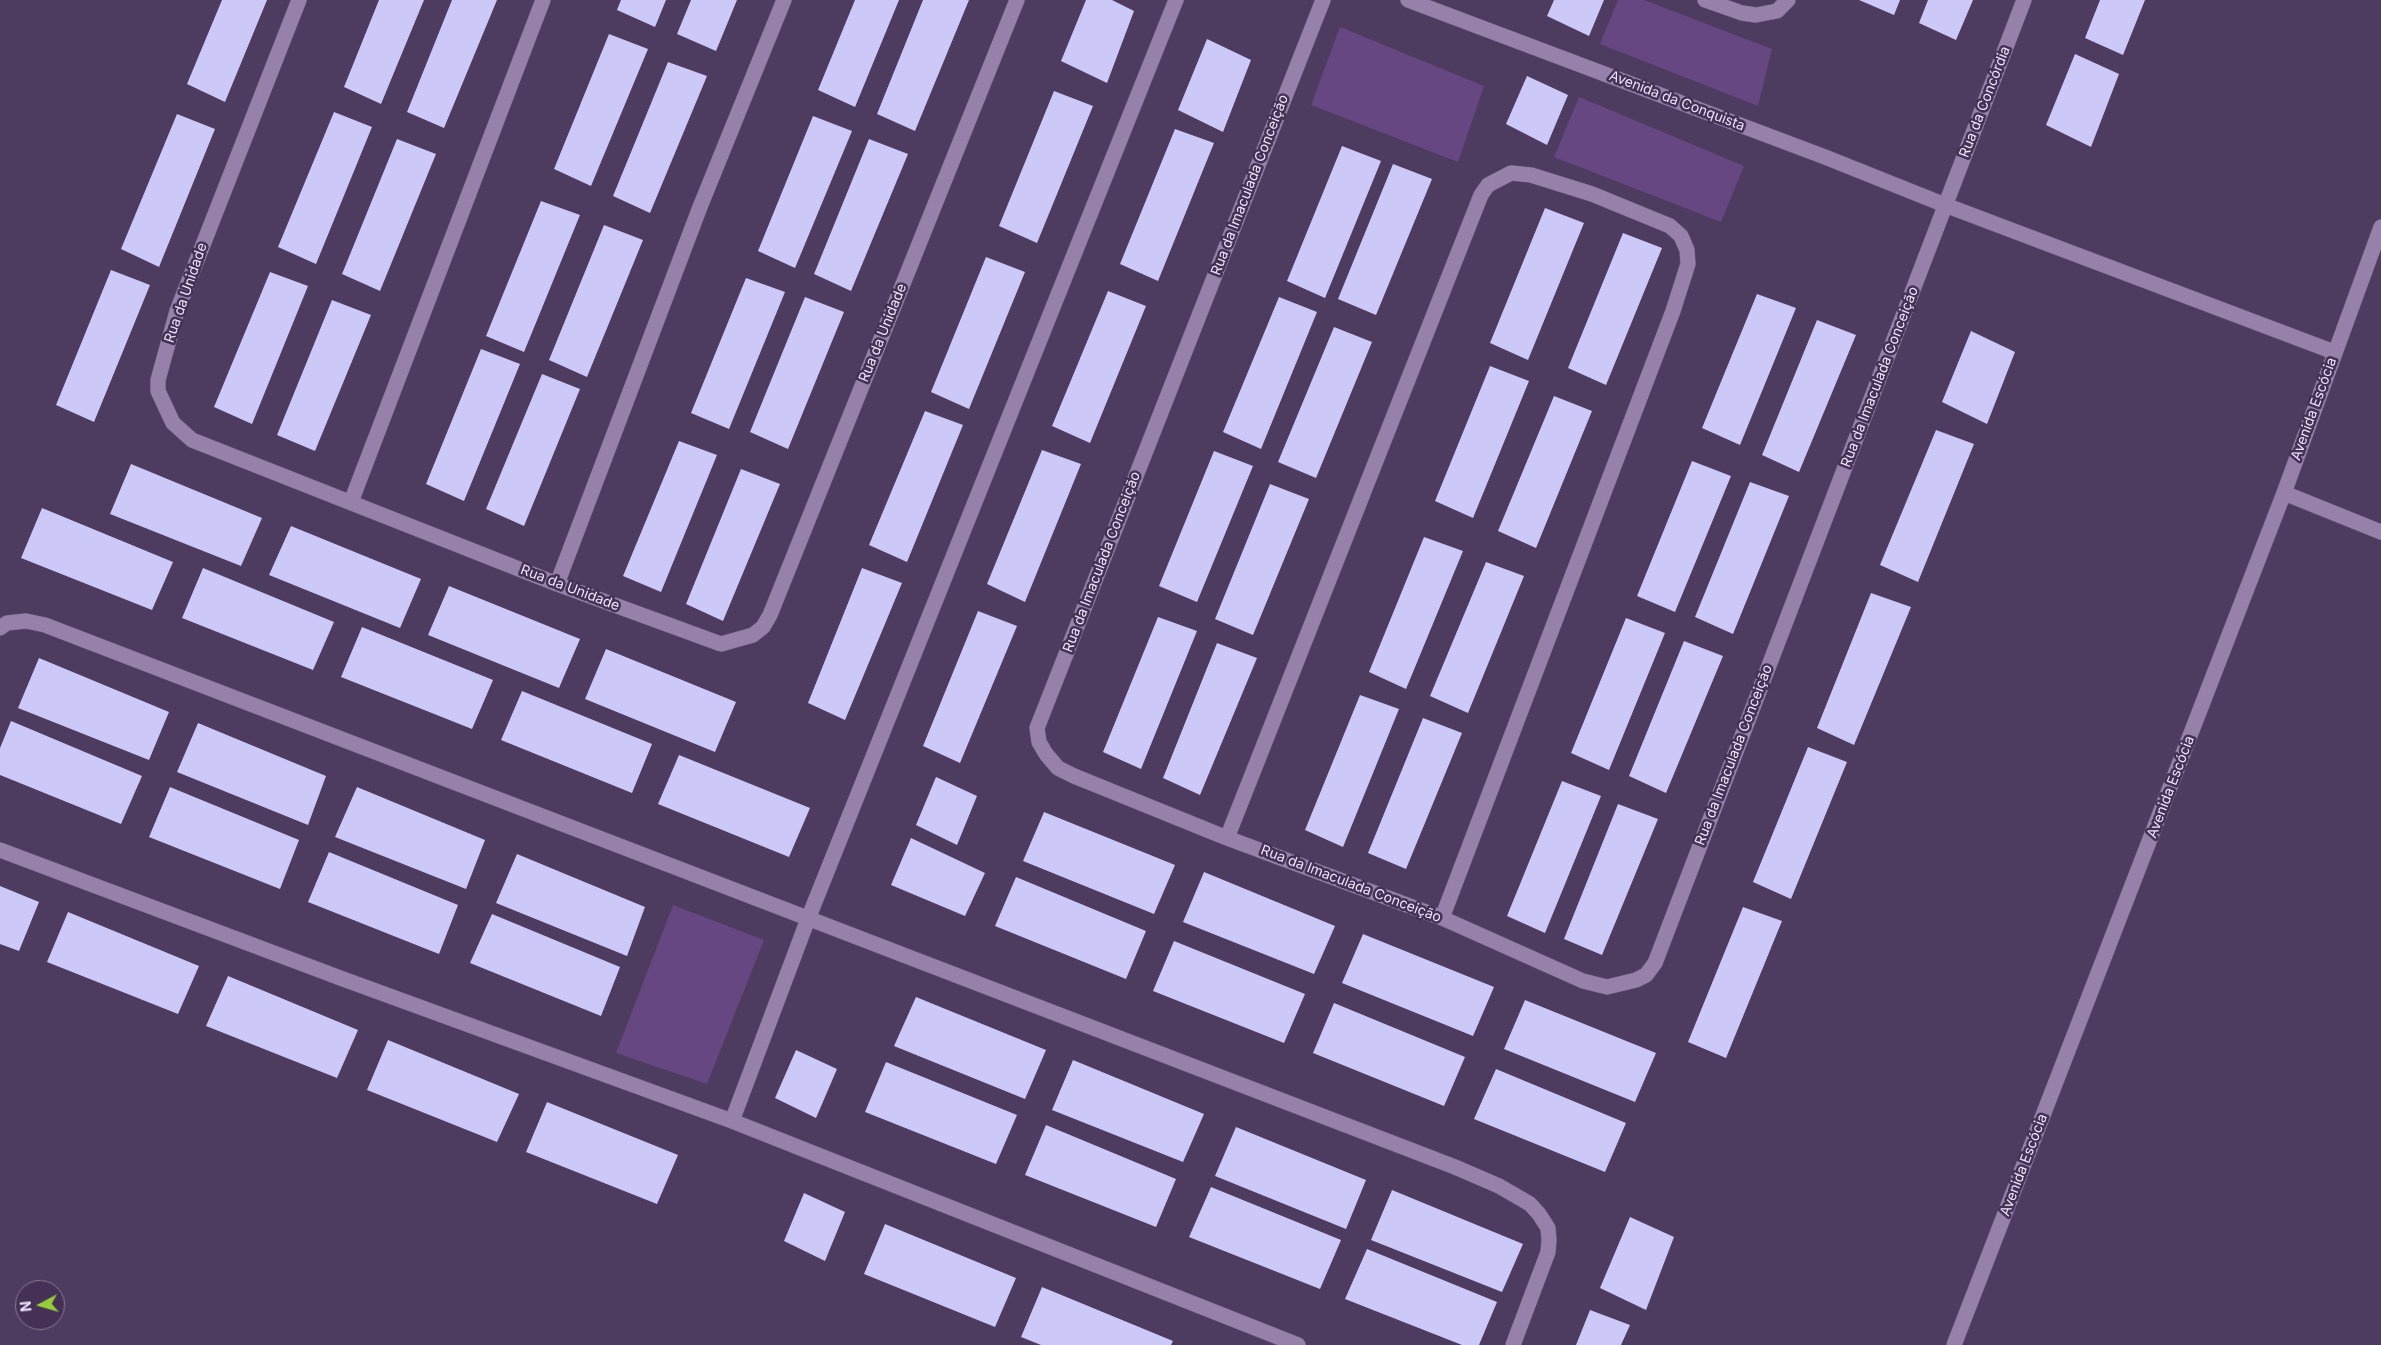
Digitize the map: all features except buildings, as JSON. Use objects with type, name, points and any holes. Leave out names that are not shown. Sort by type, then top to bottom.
[{"type":"street","name":"Rua da Unidade","points":[[299,0],[177,311],[158,380],[158,391],[173,423],[192,440],[557,584],[721,644],[743,640],[753,635],[763,627],[774,606],[1017,0]]},
{"type":"street","points":[[350,502],[543,0]]},
{"type":"street","points":[[557,584],[700,207],[784,0]]},
{"type":"street","points":[[732,1121],[808,919],[1176,0]]},
{"type":"street","name":"Rua da Imaculada Conceição","points":[[1322,0],[1037,728],[1039,742],[1058,768],[1074,776],[1227,838],[1442,918],[1600,986],[1615,986],[1636,980],[1646,975],[1655,963],[1945,205]]},
{"type":"street","name":"Avenida da Conquista","points":[[1408,0],[1826,157],[1945,205],[2334,352]]},
{"type":"street","points":[[1705,0],[1742,13],[1756,15],[1777,11],[1788,0]]},
{"type":"street","name":"Rua da Concórdia","points":[[1945,205],[2024,0]]},
{"type":"street","points":[[1227,838],[1481,195],[1488,185],[1511,173],[1532,175],[1592,194],[1670,226],[1681,236],[1687,250],[1688,264],[1673,311],[1442,918]]},
{"type":"street","name":"Avenida Escócia","points":[[1954,1345],[2284,493],[2334,352],[2381,228]]},
{"type":"street","points":[[2284,493],[2381,532]]},
{"type":"street","points":[[0,628],[7,623],[26,621],[45,625],[1446,1163],[1514,1194],[1530,1204],[1543,1219],[1548,1228],[1549,1240],[1548,1252],[1513,1345]]},
{"type":"street","points":[[0,850],[343,979],[732,1121],[1298,1345]]},
{"type":"shaded area","points":[[1618,0],[1644,0],[1772,49],[1758,106],[1600,44]]},
{"type":"shaded area","points":[[1340,27],[1484,86],[1458,162],[1311,105]]},
{"type":"shaded area","points":[[1579,97],[1744,166],[1721,222],[1554,157]]},
{"type":"shaded area","points":[[673,905],[764,940],[707,1084],[616,1053]]}]
